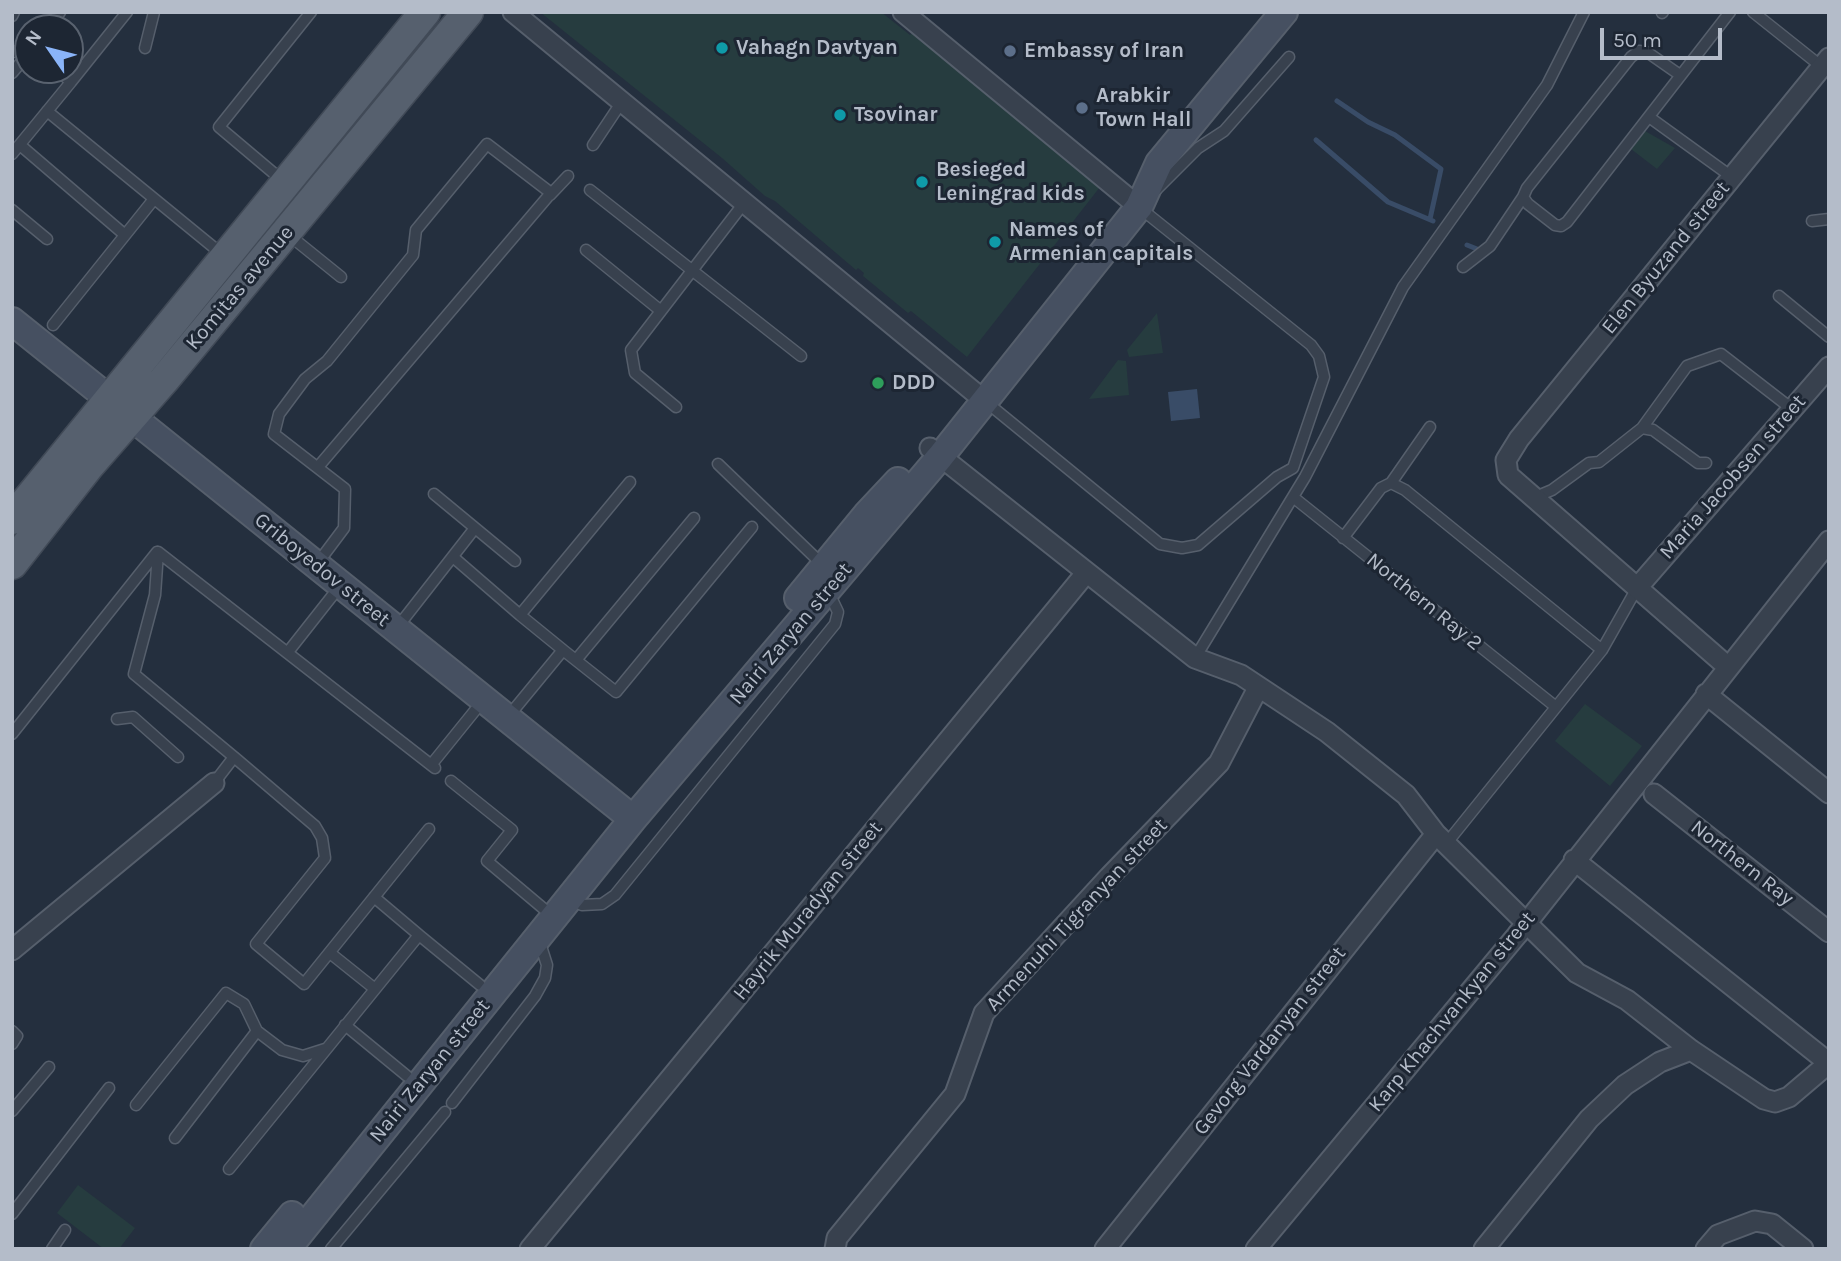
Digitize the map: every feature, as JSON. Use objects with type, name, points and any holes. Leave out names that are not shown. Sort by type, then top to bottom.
[{"type":"main road","name":"Komitas avenue","points":[[12,564],[88,467],[117,412],[225,257],[425,12]]},
{"type":"main road","name":"Komitas avenue","points":[[12,519],[286,232],[468,12]]},
{"type":"main road","name":"Nairi Zaryan street","points":[[264,1249],[480,985],[625,820],[826,578],[867,514],[935,452],[1134,202],[1159,163],[1284,12]]},
{"type":"main road","name":"Griboyedov street","points":[[12,321],[117,412],[337,589],[477,708],[503,722]]},
{"type":"main road","name":"Griboyedov street","points":[[12,334],[316,566],[337,589],[396,629],[503,722],[625,820]]},
{"type":"main road","name":"Nairi Zaryan street","points":[[287,1249],[568,898],[625,820]]},
{"type":"street","points":[[513,12],[979,396]]},
{"type":"street","points":[[905,13],[1134,202]]},
{"type":"street","name":"Elen Byuzand street","points":[[1533,498],[1508,475],[1506,460],[1519,439],[1825,62]]},
{"type":"street","name":"Maria Jacobsen street","points":[[1637,588],[1829,367]]},
{"type":"street","points":[[935,452],[1195,658],[1241,675],[1310,719],[1406,795],[1441,839],[1525,925],[1577,972],[1628,1000],[1691,1050],[1764,1099],[1775,1101],[1789,1097],[1829,1063],[1574,860]]},
{"type":"street","points":[[1533,498],[1728,667]]},
{"type":"street","name":"Karp Khachvankyan street","points":[[1256,1249],[1525,925],[1829,541]]},
{"type":"street","name":"Hayrik Muradyan street","points":[[530,1249],[1086,573]]},
{"type":"street","name":"Armenuhi Tigranyan street","points":[[835,1249],[837,1238],[955,1094],[984,1013],[1109,877],[1219,764],[1258,688]]},
{"type":"street","points":[[1706,694],[1829,793]]},
{"type":"street","points":[[12,950],[214,783]]},
{"type":"street","name":"Northern Ray","points":[[1654,794],[1829,932]]},
{"type":"street","name":"Gevorg Vardanyan street","points":[[1105,1249],[1441,839]]},
{"type":"street","points":[[1484,1249],[1589,1119],[1625,1085],[1660,1062],[1691,1050]]},
{"type":"street","points":[[1706,1249],[1718,1235],[1755,1221],[1772,1224],[1802,1249]]},
{"type":"lane","points":[[84,66],[127,12]]},
{"type":"lane","points":[[145,48],[154,12]]},
{"type":"lane","points":[[286,183],[219,127],[311,12]]},
{"type":"lane","points":[[1195,658],[1293,497],[1403,287],[1547,85],[1584,12]]},
{"type":"lane","points":[[1523,197],[1555,225],[1561,226],[1730,12]]},
{"type":"lane","points":[[1753,12],[1825,62]]},
{"type":"lane","points":[[1463,267],[1490,246],[1527,188],[1631,57],[1639,51],[1647,52],[1681,75]]},
{"type":"lane","points":[[979,396],[1160,544],[1182,548],[1198,545],[1277,477],[1293,468],[1324,377],[1319,356],[1311,345],[1134,202],[1198,148],[1224,131],[1289,57]]},
{"type":"lane","points":[[12,154],[69,84]]},
{"type":"lane","points":[[593,145],[621,103]]},
{"type":"lane","points":[[47,111],[225,257]]},
{"type":"lane","points":[[1649,117],[1732,177]]},
{"type":"lane","points":[[316,566],[344,528],[345,489],[274,435],[279,414],[305,379],[327,362],[371,302],[413,255],[416,230],[487,144],[550,195]]},
{"type":"lane","points":[[20,145],[125,235]]},
{"type":"lane","points":[[318,467],[568,176]]},
{"type":"lane","points":[[590,190],[801,356]]},
{"type":"lane","points":[[53,326],[154,199]]},
{"type":"lane","points":[[676,407],[635,373],[631,350],[744,203]]},
{"type":"lane","points":[[12,210],[47,239]]},
{"type":"lane","points":[[1812,221],[1829,219]]},
{"type":"lane","points":[[286,232],[341,277]]},
{"type":"lane","points":[[586,250],[661,312]]},
{"type":"lane","points":[[1779,296],[1829,337]]},
{"type":"lane","points":[[1533,498],[1552,490],[1589,463],[1599,462],[1642,428],[1687,366],[1721,354],[1792,409]]},
{"type":"lane","points":[[1343,538],[1381,488],[1391,483],[1430,427]]},
{"type":"lane","points":[[1642,428],[1653,430],[1698,463],[1706,463]]},
{"type":"lane","points":[[568,898],[582,905],[602,904],[615,895],[835,624],[838,612],[826,578],[718,464]]},
{"type":"lane","points":[[520,615],[630,482]]},
{"type":"lane","points":[[1391,483],[1405,490],[1602,650]]},
{"type":"lane","points":[[434,494],[516,561]]},
{"type":"lane","name":"Northern Ray 2","points":[[1293,497],[1556,707]]},
{"type":"lane","points":[[576,660],[694,518]]},
{"type":"lane","points":[[453,557],[616,692],[752,527]]},
{"type":"lane","points":[[396,629],[475,528]]},
{"type":"lane","points":[[158,552],[433,766],[477,708]]},
{"type":"lane","points":[[12,734],[158,552]]},
{"type":"lane","points":[[158,552],[155,595],[134,674],[315,826],[322,838],[325,858],[256,944],[304,984],[429,829]]},
{"type":"lane","points":[[1441,839],[1602,650],[1637,588]]},
{"type":"lane","points":[[288,652],[337,589]]},
{"type":"lane","points":[[503,722],[563,650]]},
{"type":"lane","points":[[117,719],[133,717],[178,757]]},
{"type":"lane","points":[[214,783],[234,757]]},
{"type":"lane","points":[[451,781],[512,830],[487,861],[544,909]]},
{"type":"lane","points":[[374,897],[480,985]]},
{"type":"lane","points":[[229,1169],[419,935]]},
{"type":"lane","points":[[331,1249],[449,1107],[535,996],[545,978],[547,965],[537,937]]},
{"type":"lane","points":[[330,953],[375,989]]},
{"type":"lane","points":[[136,1105],[226,993],[244,1004],[257,1031],[291,1054],[303,1056],[326,1048]]},
{"type":"lane","points":[[345,1025],[407,1076]]},
{"type":"lane","points":[[12,1031],[17,1036],[12,1044]]},
{"type":"lane","points":[[175,1138],[257,1031]]},
{"type":"lane","points":[[12,1111],[50,1067]]},
{"type":"lane","points":[[12,1214],[109,1088]]},
{"type":"lane","points":[[52,1249],[65,1230]]},
{"type":"green space","points":[[540,12],[881,12],[910,35],[913,32],[1100,187],[967,357],[911,311],[908,313],[863,276],[864,273],[858,268],[856,270],[775,201],[765,196],[722,158]]},
{"type":"green space","points":[[1645,131],[1675,148],[1657,169],[1631,149]]},
{"type":"green space","points":[[1157,313],[1163,353],[1129,357],[1127,350]]},
{"type":"green space","points":[[1118,360],[1126,361],[1129,395],[1089,399]]},
{"type":"green space","points":[[1585,704],[1642,746],[1610,786],[1555,741]]},
{"type":"green space","points":[[78,1185],[135,1228],[119,1249],[104,1249],[57,1213]]},
{"type":"water","points":[[1197,389],[1200,418],[1171,421],[1168,392]]},
{"type":"waterway","points":[[1337,101],[1368,122],[1395,135],[1441,169],[1430,219]]},
{"type":"waterway","points":[[1316,140],[1388,202],[1433,221]]},
{"type":"waterway","points":[[1467,245],[1482,251]]},
{"type":"place","name":"Vahagn Davtyan","points":[[722,48]]},
{"type":"place","name":"Embassy of Iran","points":[[1010,51]]},
{"type":"place","name":"Arabkir Town Hall","points":[[1082,108]]},
{"type":"place","name":"Tsovinar","points":[[840,115]]},
{"type":"place","name":"Besieged Leningrad kids","points":[[922,182]]},
{"type":"place","name":"Names of Armenian capitals","points":[[995,242]]},
{"type":"place","name":"DDD","points":[[878,383]]}]
